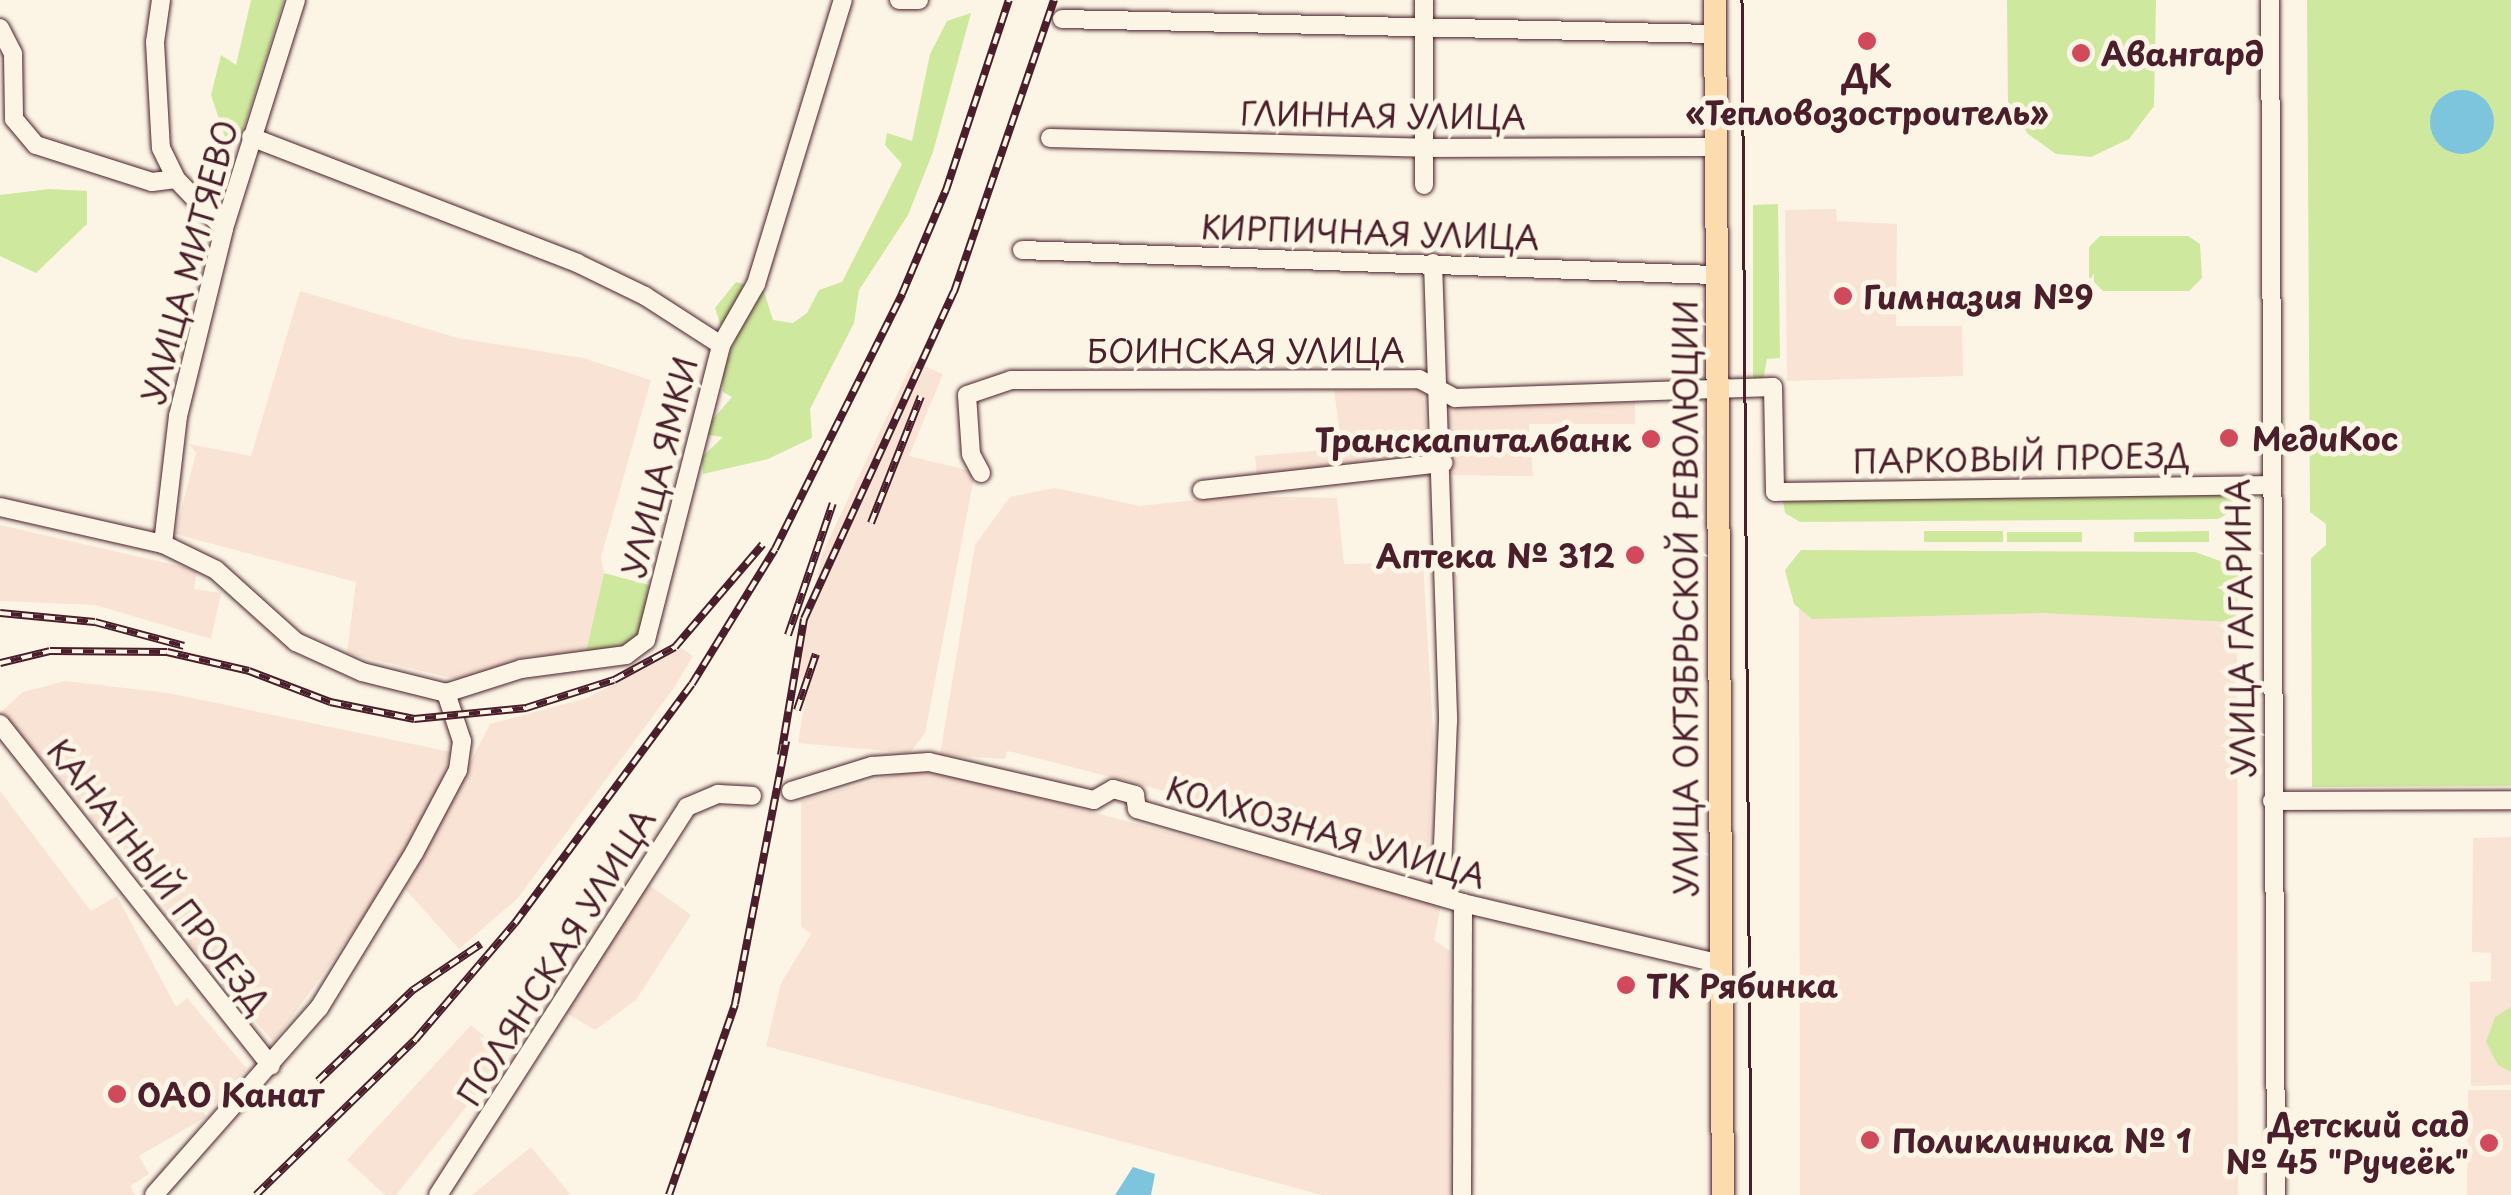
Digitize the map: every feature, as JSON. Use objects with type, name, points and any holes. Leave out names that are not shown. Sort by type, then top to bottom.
[{"type":"main road","name":"УЛИЦА ОКТЯБРЬСКОЙ РЕВОЛЮЦИИ","points":[[1715,0],[1722,1195]]},
{"type":"street","points":[[161,0],[157,121],[176,179],[224,229]]},
{"type":"street","name":"УЛИЦА МИТЯЕВО","points":[[163,544],[178,416],[224,229],[296,0]]},
{"type":"street","name":"УЛИЦА ЯМКИ","points":[[446,693],[521,669],[626,655],[646,640],[721,345],[756,284],[843,0]]},
{"type":"street","points":[[900,0],[919,0]]},
{"type":"street","points":[[1424,0],[1424,185]]},
{"type":"street","name":"УЛИЦА ГАГАРИНА","points":[[2270,0],[2268,485],[2276,1195]]},
{"type":"street","points":[[1062,20],[1715,34]]},
{"type":"street","name":"УЛИЦА МИТЯЕВО","points":[[0,28],[13,54],[14,119],[36,145],[103,170],[152,182],[176,179]]},
{"type":"street","points":[[251,136],[576,263],[645,296],[721,345]]},
{"type":"street","name":"ГЛИННАЯ УЛИЦА","points":[[1050,138],[1424,148],[1716,146]]},
{"type":"street","name":"КИРПИЧНАЯ УЛИЦА","points":[[1022,250],[1715,275]]},
{"type":"street","points":[[1432,263],[1434,390],[1443,463],[1448,721],[1441,896]]},
{"type":"street","name":"БОИНСКАЯ УЛИЦА","points":[[981,473],[971,454],[967,395],[1011,380],[1419,380],[1455,398],[1773,388],[1775,492]]},
{"type":"street","points":[[1202,490],[1443,463]]},
{"type":"street","name":"ПАРКОВЫЙ ПРОЕЗД","points":[[1775,492],[2268,485]]},
{"type":"street","points":[[0,506],[163,544],[216,570],[296,642],[362,672],[446,693]]},
{"type":"street","name":"КАНАТНЫЙ ПРОЕЗД","points":[[154,1195],[319,1008],[458,770],[462,741],[446,693]]},
{"type":"street","name":"КАНАТНЫЙ ПРОЕЗД","points":[[0,724],[271,1066]]},
{"type":"street","name":"КОЛХОЗНАЯ УЛИЦА","points":[[791,792],[856,769],[929,762],[1094,800],[1113,789],[1135,795],[1138,810],[1463,903],[1721,964]]},
{"type":"street","name":"ПОЛЯНСКАЯ УЛИЦА","points":[[438,1195],[686,807],[718,794],[752,796]]},
{"type":"street","points":[[2272,802],[2511,800]]},
{"type":"street","points":[[1462,1195],[1463,903]]},
{"type":"shaded area","name":"Гимназия №9","points":[[1836,209],[1837,221],[1897,224],[1896,326],[1962,326],[1963,376],[1787,381],[1785,210]]},
{"type":"shaded area","points":[[300,291],[458,338],[583,358],[651,380],[601,557],[604,573],[586,652],[528,656],[460,680],[347,653],[356,582],[175,534],[196,453],[189,444],[251,456]]},
{"type":"shaded area","points":[[913,361],[943,374],[909,456],[975,472],[925,733],[910,753],[798,743],[808,681],[795,677],[822,554]]},
{"type":"shaded area","points":[[1422,387],[1432,477],[1258,487],[1255,456],[1324,450],[1322,435],[1340,434],[1334,390]]},
{"type":"shaded area","points":[[1451,401],[1635,402],[1635,424],[1529,424],[1533,476],[1447,475],[1444,425]]},
{"type":"shaded area","points":[[1055,488],[1140,506],[1231,496],[1337,498],[1344,564],[1423,562],[1434,747],[1428,859],[1017,753],[1007,751],[1005,759],[940,755],[975,545],[1010,497]]},
{"type":"shaded area","points":[[0,525],[197,570],[194,589],[221,593],[211,639],[95,605],[0,601]]},
{"type":"shaded area","points":[[2237,596],[2238,1195],[1800,1195],[1799,599]]},
{"type":"shaded area","points":[[681,648],[693,656],[674,688],[517,899],[459,949],[405,889],[490,724],[587,698]]},
{"type":"shaded area","points":[[65,681],[168,693],[451,752],[436,800],[386,886],[274,1042],[214,976],[115,837],[106,841],[84,806],[0,713],[23,692]]},
{"type":"shaded area","points":[[923,767],[1441,905],[1434,940],[1450,951],[1450,1195],[1322,1195],[766,1046],[781,983],[811,934],[801,926],[801,801]]},
{"type":"shaded area","name":"ОАО Канат","points":[[0,791],[91,911],[117,896],[176,1007],[187,998],[247,1069],[230,1086],[233,1093],[203,1111],[206,1117],[139,1156],[149,1174],[130,1186],[135,1195],[0,1195]]},
{"type":"shaded area","points":[[2511,837],[2511,1085],[2471,1086],[2470,982],[2491,981],[2491,953],[2472,952],[2473,838]]},
{"type":"shaded area","points":[[645,882],[691,915],[636,1000],[595,1030],[566,1013],[567,1007]]},
{"type":"shaded area","points":[[471,1025],[507,1056],[396,1195],[385,1195],[347,1160]]},
{"type":"shaded area","name":"Детский сад № 45 \"Ручеёк\"","points":[[2468,1090],[2511,1090],[2511,1195],[2467,1195]]},
{"type":"shaded area","points":[[531,1147],[571,1195],[472,1195]]},
{"type":"green space","points":[[251,0],[284,0],[241,137],[229,149],[211,95],[221,55],[236,65]]},
{"type":"green space","name":"Авангард","points":[[2007,0],[2156,0],[2154,106],[2129,139],[2091,157],[2056,154],[2028,134],[2008,106]]},
{"type":"green space","points":[[2307,0],[2511,0],[2511,786],[2312,787],[2311,558],[2326,545],[2326,524],[2310,512]]},
{"type":"green space","points":[[971,13],[933,152],[908,215],[859,290],[854,323],[810,409],[812,438],[768,459],[703,474],[702,457],[723,437],[708,435],[707,426],[732,397],[723,392],[722,370],[736,339],[722,329],[715,308],[736,282],[763,289],[773,320],[793,323],[807,313],[819,290],[842,282],[902,164],[885,145],[887,133],[912,141],[930,54],[947,21]]},
{"type":"green space","points":[[49,189],[87,191],[87,224],[36,273],[0,256],[0,195]]},
{"type":"green space","points":[[1778,204],[1780,358],[1767,359],[1763,380],[1753,380],[1753,205]]},
{"type":"green space","points":[[2100,236],[2188,236],[2200,244],[2202,278],[2189,291],[2103,291],[2089,277],[2089,247]]},
{"type":"green space","points":[[2234,495],[2238,508],[2218,519],[1800,522],[1785,513],[1783,501],[1788,496]]},
{"type":"green space","points":[[1924,531],[2003,531],[2003,542],[1924,542]]},
{"type":"green space","points":[[2209,531],[2209,542],[2134,542],[2134,532]]},
{"type":"green space","points":[[2007,532],[2082,532],[2082,542],[2007,542]]},
{"type":"green space","points":[[1801,550],[2195,552],[2240,568],[2235,622],[2042,613],[1812,619],[1794,604],[1785,570]]},
{"type":"green space","points":[[604,573],[649,585],[643,635],[616,656],[586,652]]},
{"type":"green space","points":[[2511,1007],[2511,1072],[2498,1065],[2486,1042],[2495,1017]]},
{"type":"water","points":[[2462,90],[2485,99],[2494,122],[2485,145],[2462,154],[2439,145],[2430,122],[2439,99]]},
{"type":"water","points":[[1133,1167],[1155,1174],[1151,1195],[1115,1195]]},
{"type":"tram line","points":[[1742,0],[1751,1195]]},
{"type":"railway","points":[[256,1195],[415,1040],[515,923],[692,684],[775,549],[902,294],[946,190],[1009,0]]},
{"type":"railway","points":[[781,755],[804,619],[954,292],[1054,0]]},
{"type":"railway","points":[[871,523],[921,396]]},
{"type":"railway","points":[[788,635],[833,503]]},
{"type":"railway","points":[[0,663],[50,651],[167,652],[249,671],[330,702],[414,719],[526,708],[614,680],[675,647],[763,544]]},
{"type":"railway","points":[[0,613],[95,622],[184,646]]},
{"type":"railway","points":[[797,710],[816,654]]},
{"type":"railway","points":[[669,1195],[735,1004],[786,741]]},
{"type":"railway","points":[[318,1081],[413,990],[481,944]]},
{"type":"place","name":"ДК «Тепловозостроитель»","points":[[1867,41]]},
{"type":"place","name":"Авангард","points":[[2081,53]]},
{"type":"place","name":"Гимназия №9","points":[[1843,296]]},
{"type":"place","name":"МедиКос","points":[[2229,438]]},
{"type":"place","name":"Транскапиталбанк","points":[[1651,439]]},
{"type":"place","name":"Аптека № 312","points":[[1635,555]]},
{"type":"place","name":"ТК Рябинка","points":[[1626,985]]},
{"type":"place","name":"ОАО Канат","points":[[117,1094]]},
{"type":"place","name":"Поликлиника № 1","points":[[1870,1140]]},
{"type":"place","name":"Детский сад № 45 \"Ручеёк\"","points":[[2489,1143]]}]
